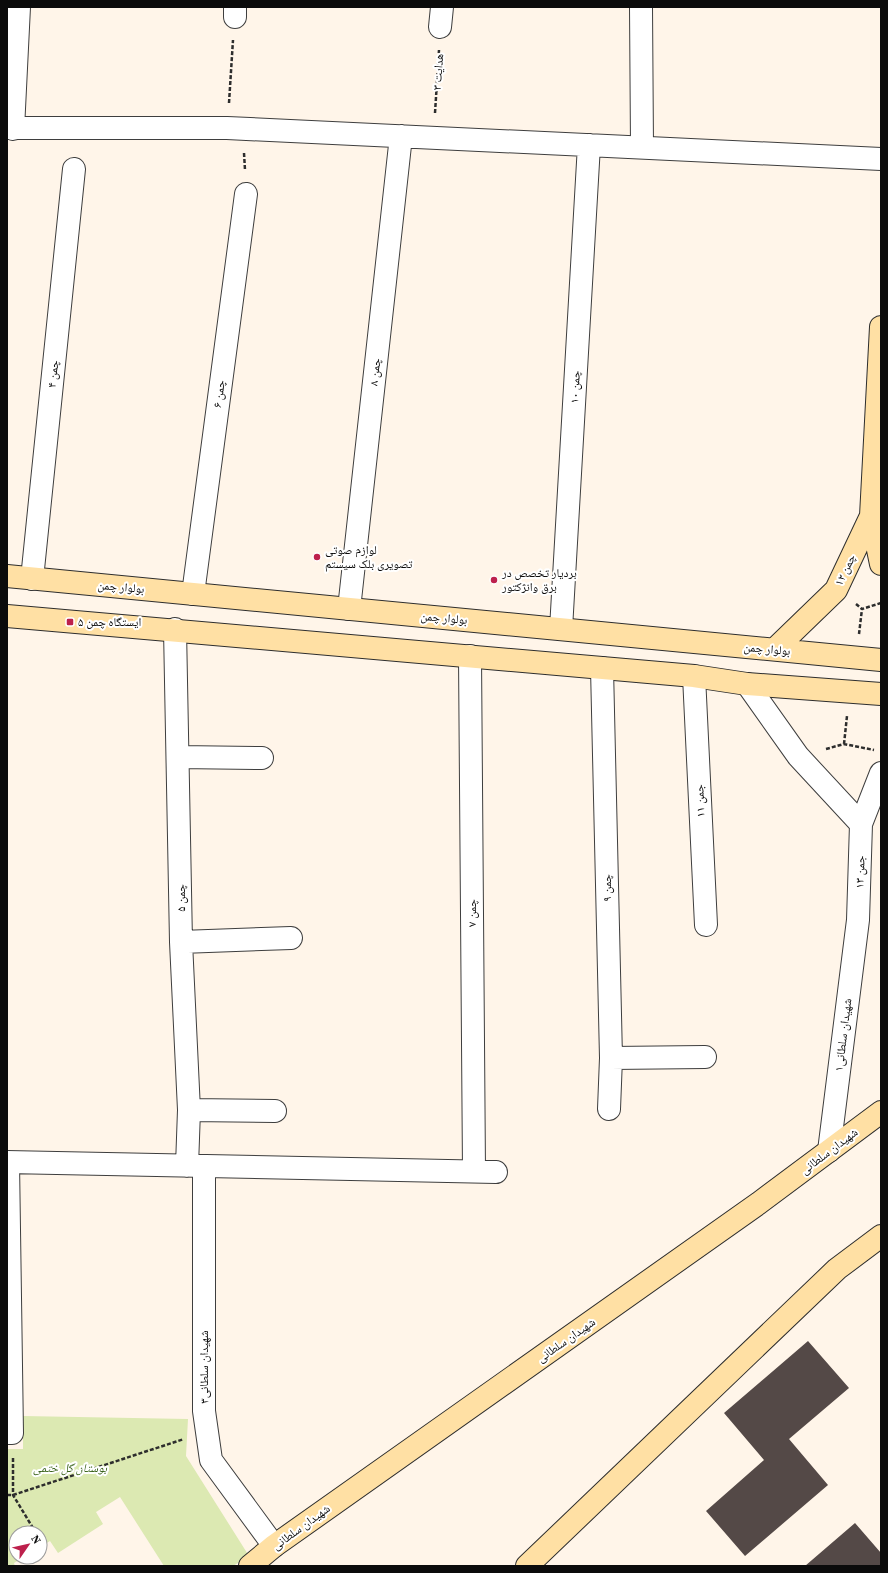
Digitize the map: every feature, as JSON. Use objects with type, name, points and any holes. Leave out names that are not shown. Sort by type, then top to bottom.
[{"type":"main road","points":[[881,327],[879,408],[871,516],[881,564]]},
{"type":"main road","name":"چمن ۱۲","points":[[775,649],[836,590],[871,516]]},
{"type":"main road","name":"بولوار چمن","points":[[7,576],[881,660]]},
{"type":"main road","points":[[7,616],[175,629],[694,676],[747,684],[881,694]]},
{"type":"main road","name":"شهیدان سلطانی","points":[[250,1566],[274,1546],[753,1207],[881,1112]]},
{"type":"main road","points":[[527,1566],[837,1269],[881,1236]]},
{"type":"street","points":[[20,7],[10,128],[235,128],[881,159]]},
{"type":"street","points":[[641,13],[642,148]]},
{"type":"street","name":"چمن ۸","points":[[348,609],[401,136]]},
{"type":"street","name":"چمن ۱۰","points":[[561,629],[590,145]]},
{"type":"street","name":"چمن ۴","points":[[32,579],[74,169]]},
{"type":"street","name":"چمن ۶","points":[[193,594],[246,194]]},
{"type":"street","name":"چمن ۵","points":[[175,629],[182,942],[189,1110],[195,1166]]},
{"type":"street","name":"چمن ۷","points":[[470,656],[474,1171]]},
{"type":"street","name":"چمن ۹","points":[[602,668],[611,1058],[609,1109]]},
{"type":"street","name":"جمن ۱۱","points":[[694,676],[706,925]]},
{"type":"street","points":[[747,684],[798,756],[861,824]]},
{"type":"street","points":[[178,757],[262,758]]},
{"type":"street","name":"جمن ۱۳","points":[[858,920],[861,824],[881,773]]},
{"type":"street","name":"شهیدان سلطانی۱","points":[[829,1151],[858,920]]},
{"type":"street","points":[[182,942],[291,938]]},
{"type":"street","points":[[611,1058],[705,1057]]},
{"type":"street","points":[[189,1110],[275,1111]]},
{"type":"street","points":[[10,1433],[8,1162],[496,1172]]},
{"type":"street","name":"شهیدان سلطانی۳","points":[[195,1166],[204,1411],[211,1460],[274,1546]]},
{"type":"path","points":[[235,12],[235,128],[246,194]]},
{"type":"path","name":"هدایت ۳","points":[[434,138],[441,17]]},
{"type":"path","points":[[798,756],[844,744],[881,751]]},
{"type":"path","points":[[10,1433],[14,1449],[13,1495],[31,1525]]},
{"type":"path","points":[[7,1495],[13,1495],[208,1433]]},
{"type":"green space","name":"بوستان گل ختمی","points":[[23,1416],[188,1419],[186,1456],[249,1556],[233,1566],[164,1566],[120,1497],[96,1512],[103,1524],[58,1553],[50,1541],[48,1542],[48,1525],[8,1525],[8,1565],[15,1566],[7,1566],[7,1449],[23,1449]]},
{"type":"building","points":[[808,1341],[849,1388],[789,1439],[828,1485],[745,1556],[706,1511],[764,1460],[724,1413]]},
{"type":"building","points":[[855,1523],[881,1553],[881,1566],[805,1566]]},
{"type":"place","name":"لوازم صوتی تصویری بلک سیستم","points":[[317,557]]},
{"type":"place","name":"بردیار تخصص در برق وانژکتور","points":[[494,580]]},
{"type":"place","name":"ایستگاه چمن ۵","points":[[70,622]]}]
